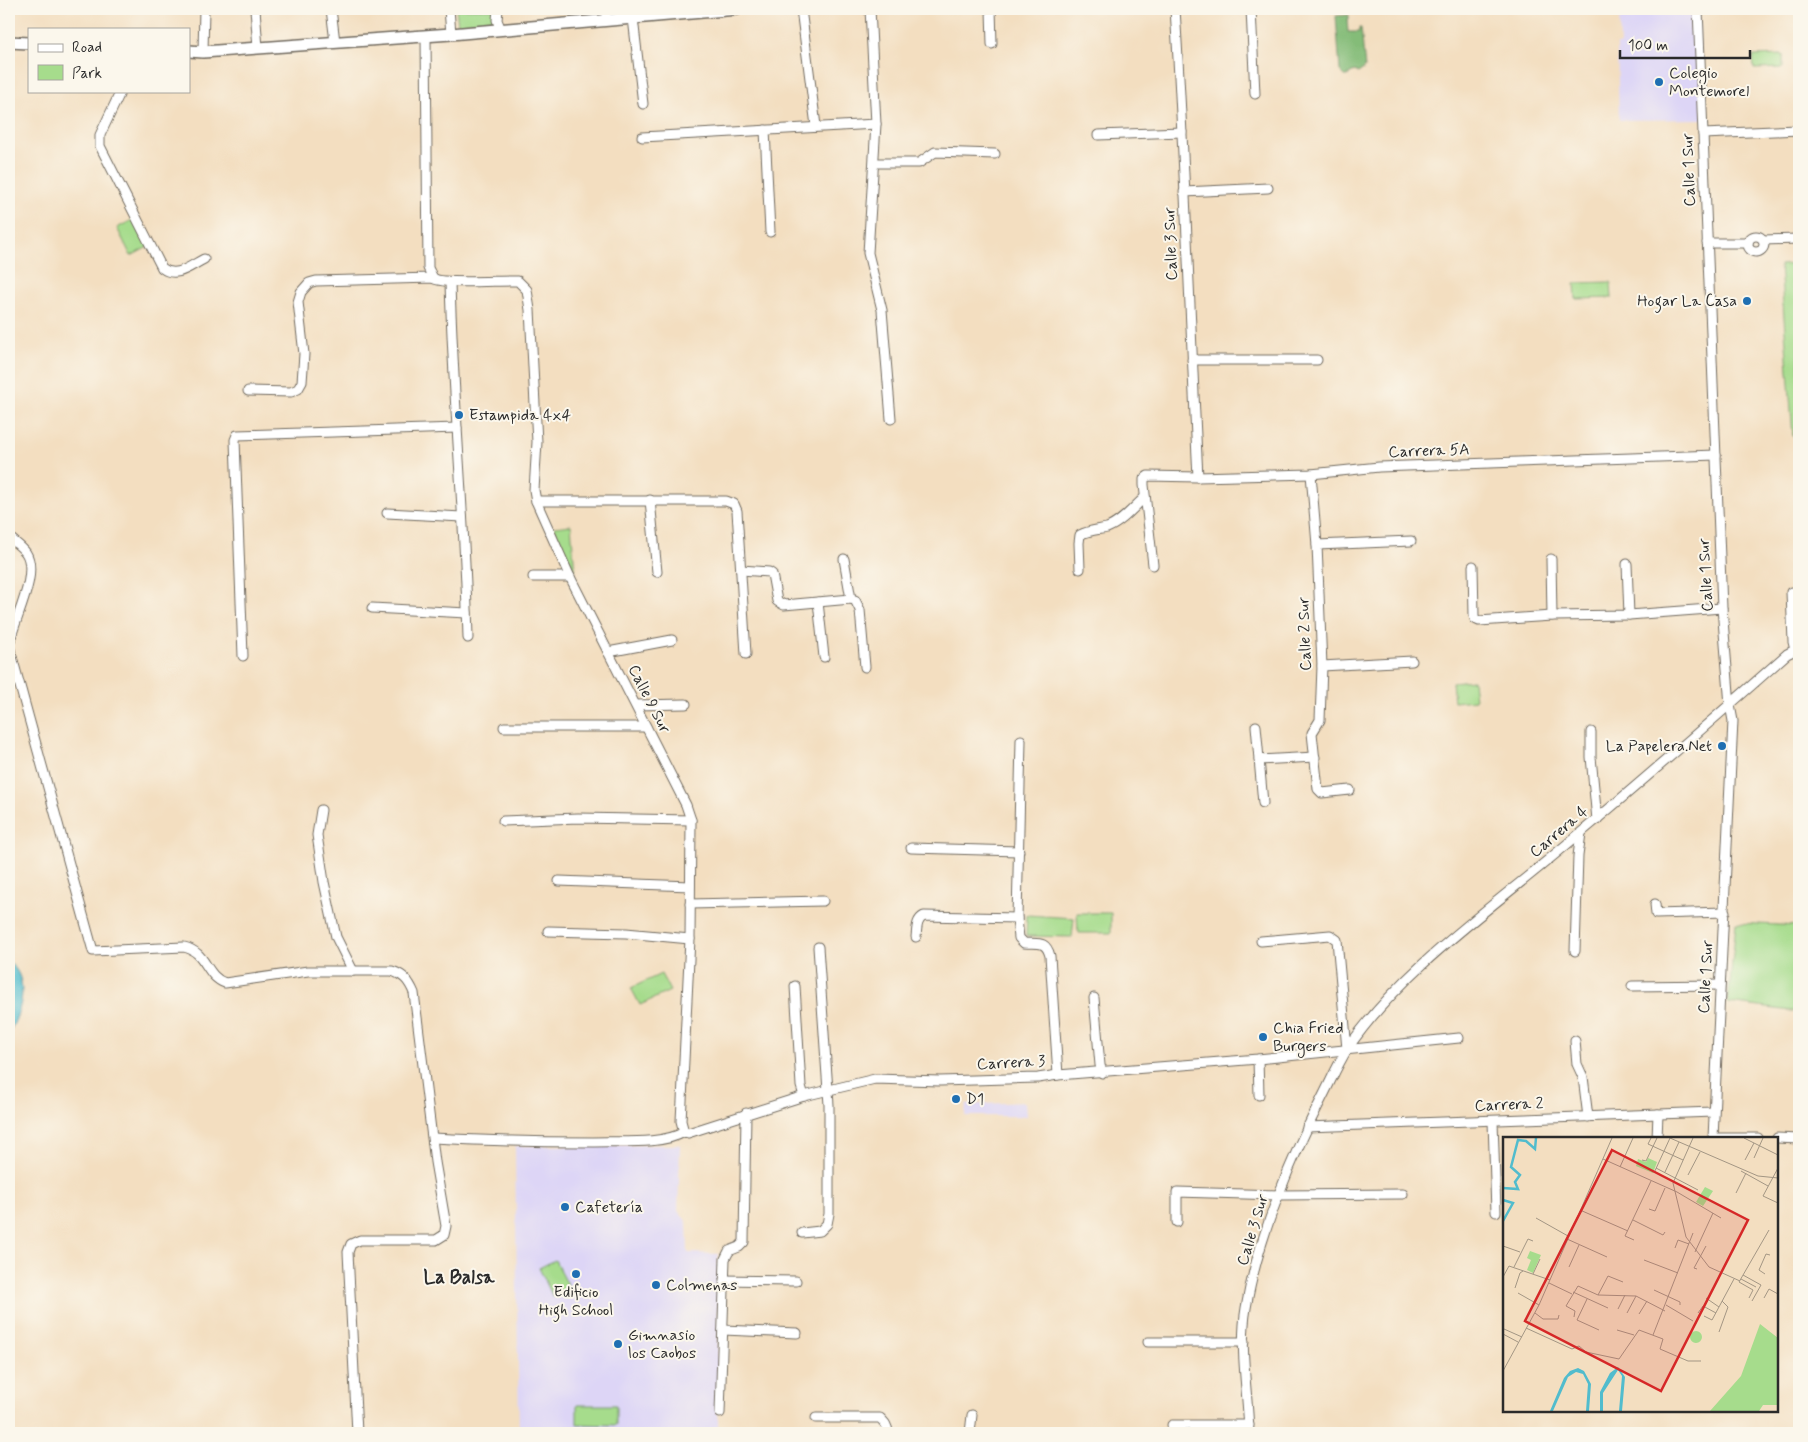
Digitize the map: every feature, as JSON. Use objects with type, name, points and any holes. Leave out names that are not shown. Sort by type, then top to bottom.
[{"type":"street","points":[[203,52],[204,9]]},
{"type":"street","points":[[255,9],[258,48]]},
{"type":"street","points":[[330,9],[335,42]]},
{"type":"street","points":[[449,9],[451,34]]},
{"type":"street","points":[[498,9],[498,20],[501,30]]},
{"type":"street","points":[[190,51],[203,52],[501,30],[606,14],[634,18],[737,9]]},
{"type":"street","points":[[802,9],[816,126]]},
{"type":"street","points":[[870,9],[876,124],[868,253],[882,310],[891,419]]},
{"type":"street","points":[[991,9],[992,44]]},
{"type":"street","name":"Calle 3 Sur","points":[[1175,9],[1198,477]]},
{"type":"street","points":[[1251,9],[1255,94]]},
{"type":"street","name":"Calle 1 Sur","points":[[1698,9],[1703,134],[1710,178],[1707,243],[1722,608],[1733,721],[1713,1137]]},
{"type":"street","points":[[634,18],[643,104]]},
{"type":"street","points":[[426,36],[428,268],[433,278]]},
{"type":"street","points":[[9,42],[28,43]]},
{"type":"street","points":[[118,92],[99,140],[100,146],[162,268],[168,272],[176,273],[204,259]]},
{"type":"street","points":[[642,137],[876,124]]},
{"type":"street","points":[[765,130],[770,232]]},
{"type":"street","points":[[1703,134],[1799,130]]},
{"type":"street","points":[[1098,135],[1182,132]]},
{"type":"street","points":[[875,163],[919,163],[935,152],[995,154]]},
{"type":"street","points":[[1184,192],[1268,188]]},
{"type":"street","points":[[1764,240],[1764,247],[1758,252],[1751,250],[1748,243],[1750,238],[1755,236],[1760,236],[1764,240],[1799,239]]},
{"type":"street","points":[[1707,243],[1748,243]]},
{"type":"street","points":[[248,391],[291,392],[298,389],[302,382],[304,354],[298,302],[301,292],[309,283],[316,281],[433,278],[450,282],[451,338],[468,638]]},
{"type":"street","name":"Calle 9 Sur","points":[[450,282],[518,281],[527,290],[530,310],[537,442],[534,490],[536,501],[570,577],[686,805],[691,820],[690,939],[681,1121],[684,1132]]},
{"type":"street","points":[[1192,360],[1317,360]]},
{"type":"street","points":[[243,656],[235,440],[237,435],[457,428]]},
{"type":"street","name":"Carrera 5A","points":[[1144,498],[1144,480],[1148,476],[1198,477],[1311,474],[1463,461],[1716,455]]},
{"type":"street","name":"Calle 2 Sur","points":[[1311,474],[1317,545],[1322,666],[1320,720],[1312,733],[1319,791],[1322,793],[1350,790]]},
{"type":"street","points":[[1144,498],[1153,565]]},
{"type":"street","points":[[1080,569],[1080,535],[1090,530],[1108,527],[1118,521],[1144,498]]},
{"type":"street","points":[[650,500],[657,572]]},
{"type":"street","points":[[536,501],[726,501],[734,504],[737,511],[742,570],[746,654]]},
{"type":"street","points":[[388,513],[462,518]]},
{"type":"street","points":[[9,537],[26,553],[29,560],[27,591],[10,638],[9,646],[93,951],[184,946],[193,949],[199,954],[217,980],[225,983],[308,971],[392,971],[402,974],[409,981],[414,993],[435,1162],[446,1226],[444,1235],[436,1240],[360,1240],[352,1244],[348,1252],[357,1433]]},
{"type":"street","points":[[1317,545],[1411,541]]},
{"type":"street","points":[[844,559],[851,599]]},
{"type":"street","points":[[1551,559],[1552,616]]},
{"type":"street","points":[[1627,564],[1629,615]]},
{"type":"street","points":[[1473,566],[1475,620],[1479,621],[1552,616],[1629,615],[1722,608]]},
{"type":"street","points":[[742,570],[769,572],[772,574],[777,600],[780,603],[856,600],[860,610],[866,667]]},
{"type":"street","points":[[532,578],[570,577]]},
{"type":"street","points":[[1791,592],[1793,642],[1797,649]]},
{"type":"street","points":[[818,602],[824,656]]},
{"type":"street","points":[[372,608],[467,613]]},
{"type":"street","points":[[608,652],[672,640]]},
{"type":"street","name":"Carrera 4","points":[[1347,1049],[1398,987],[1797,649]]},
{"type":"street","points":[[1322,666],[1412,662]]},
{"type":"street","points":[[636,705],[686,704]]},
{"type":"street","points":[[1256,726],[1263,803]]},
{"type":"street","points":[[504,728],[646,727]]},
{"type":"street","points":[[1591,732],[1591,756],[1597,820]]},
{"type":"street","points":[[1021,740],[1017,918],[1019,938],[1024,944],[1043,944],[1048,948],[1058,1075]]},
{"type":"street","points":[[1259,760],[1315,758]]},
{"type":"street","points":[[321,810],[317,836],[324,882],[336,937],[353,971]]},
{"type":"street","points":[[503,821],[578,818],[691,820]]},
{"type":"street","points":[[1575,951],[1578,856],[1581,833]]},
{"type":"street","points":[[910,848],[1020,850]]},
{"type":"street","points":[[559,881],[690,886]]},
{"type":"street","points":[[690,904],[823,900]]},
{"type":"street","points":[[1655,904],[1656,914],[1725,912]]},
{"type":"street","points":[[916,937],[919,918],[924,916],[1017,918]]},
{"type":"street","points":[[548,931],[690,939]]},
{"type":"street","points":[[1260,941],[1330,935],[1337,940],[1347,1049]]},
{"type":"street","points":[[802,1233],[824,1229],[828,1220],[827,1090],[818,947]]},
{"type":"street","points":[[1632,986],[1720,985]]},
{"type":"street","points":[[795,986],[801,1086],[804,1096]]},
{"type":"street","points":[[1094,998],[1102,1072]]},
{"type":"street","name":"Carrera 3","points":[[433,1138],[512,1142],[628,1141],[670,1138],[684,1132],[688,1133],[804,1096],[875,1079],[948,1081],[1038,1078],[1258,1059],[1459,1038]]},
{"type":"street","points":[[1575,1041],[1576,1064],[1583,1077],[1588,1117]]},
{"type":"street","name":"Calle 3 Sur","points":[[1249,1429],[1244,1342],[1246,1309],[1260,1249],[1279,1195],[1307,1127],[1347,1049]]},
{"type":"street","points":[[1258,1059],[1259,1096]]},
{"type":"street","name":"Carrera 2","points":[[1307,1127],[1713,1112]]},
{"type":"street","points":[[720,1413],[726,1256],[728,1252],[739,1247],[744,1242],[746,1113]]},
{"type":"street","points":[[1657,1137],[1658,1114]]},
{"type":"street","points":[[1493,1121],[1496,1212]]},
{"type":"street","points":[[1778,1138],[1799,1139]]},
{"type":"street","points":[[1177,1222],[1177,1192],[1279,1195],[1403,1194]]},
{"type":"street","points":[[724,1280],[796,1280]]},
{"type":"street","points":[[723,1330],[797,1333]]},
{"type":"street","points":[[1148,1342],[1244,1342]]},
{"type":"street","points":[[970,1433],[972,1414]]},
{"type":"street","points":[[816,1418],[880,1418],[885,1423],[888,1433]]},
{"type":"street","points":[[1172,1425],[1249,1429]]},
{"type":"shaded area","name":"Colegio Montemorel","points":[[1619,9],[1698,9],[1703,119],[1619,120],[1617,45],[1620,45]]},
{"type":"shaded area","points":[[1025,1102],[1026,1116],[965,1116],[966,1105]]},
{"type":"shaded area","name":"Gimnasio los Caobos","points":[[680,1145],[678,1211],[687,1222],[688,1253],[718,1254],[718,1433],[519,1433],[515,1146]]},
{"type":"green space","points":[[456,9],[495,9],[497,19],[458,24]]},
{"type":"green space","points":[[1349,15],[1347,20],[1348,32],[1359,32],[1359,28],[1361,28],[1365,68],[1358,73],[1355,71],[1345,76],[1340,71],[1336,16]]},
{"type":"green space","points":[[1783,55],[1783,68],[1754,69],[1753,56]]},
{"type":"green space","points":[[134,219],[148,247],[131,256],[117,228]]},
{"type":"green space","points":[[1799,264],[1799,437],[1793,437],[1780,265]]},
{"type":"green space","points":[[1611,282],[1612,298],[1576,299],[1575,283]]},
{"type":"green space","points":[[571,525],[575,572],[554,527]]},
{"type":"green space","points":[[1473,680],[1475,700],[1454,702],[1452,682]]},
{"type":"green space","points":[[1077,913],[1111,913],[1111,933],[1078,933]]},
{"type":"green space","points":[[1027,915],[1074,918],[1072,937],[1026,936]]},
{"type":"green space","points":[[1736,923],[1799,926],[1799,1012],[1728,1003]]},
{"type":"green space","points":[[661,974],[670,991],[640,1005],[631,988]]},
{"type":"green space","points":[[555,1260],[570,1289],[553,1297],[539,1268]]},
{"type":"green space","points":[[577,1405],[616,1405],[616,1425],[577,1424]]},
{"type":"water","points":[[9,962],[16,969],[20,977],[22,996],[17,1016],[9,1033]]},
{"type":"place","name":"Colegio Montemorel","points":[[1659,82]]},
{"type":"place","name":"Hogar La Casa","points":[[1747,301]]},
{"type":"place","name":"Estampida 4x4","points":[[459,415]]},
{"type":"place","name":"La Papelera.Net","points":[[1722,746]]},
{"type":"place","name":"Chia Fried Burgers","points":[[1263,1037]]},
{"type":"place","name":"D1","points":[[956,1099]]},
{"type":"place","name":"Cafetería","points":[[565,1207]]},
{"type":"place","name":"Edificio High School","points":[[576,1274]]},
{"type":"place","name":"Colmenas","points":[[656,1285]]},
{"type":"place","name":"Gimnasio los Caobos","points":[[618,1344]]},
{"type":"district","name":"La Balsa","points":[[459,1277]]}]
